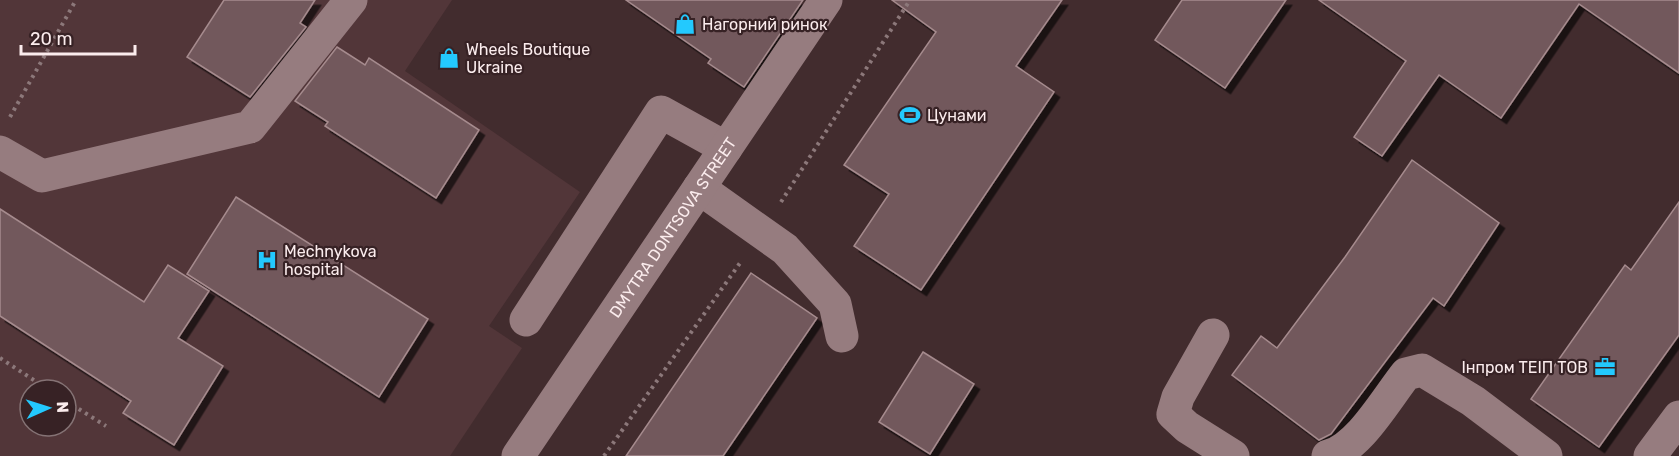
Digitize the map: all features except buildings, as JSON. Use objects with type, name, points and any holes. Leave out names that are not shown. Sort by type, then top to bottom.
[{"type":"street","points":[[4,137],[42,176],[249,127],[351,0]]},
{"type":"street","name":"DMYTRA DONTSOVA STREET","points":[[518,456],[826,0]]},
{"type":"street","points":[[526,320],[661,112],[726,148]]},
{"type":"street","points":[[699,188],[785,249],[835,304],[842,336]]},
{"type":"street","points":[[1213,335],[1178,397],[1173,414],[1187,427],[1233,456]]},
{"type":"street","points":[[1328,456],[1341,453],[1358,438],[1407,374],[1422,370],[1473,401],[1546,456]]},
{"type":"street","points":[[1650,456],[1679,417]]},
{"type":"path","points":[[4,137],[76,0]]},
{"type":"path","points":[[0,358],[31,378]]},
{"type":"path","points":[[78,408],[106,426]]},
{"type":"shaded area","name":"Mechnykova hospital","points":[[0,0],[452,0],[405,71],[580,192],[489,326],[522,348],[450,456],[0,456]]},
{"type":"place","name":"Нагорний ринок","points":[[685,24]]},
{"type":"place","name":"Wheels Boutique Ukraine","points":[[449,58]]},
{"type":"place","name":"Цунами","points":[[910,115]]},
{"type":"place","name":"Mechnykova hospital","points":[[267,260]]},
{"type":"place","name":"Інпром ТЕІП ТОВ","points":[[1605,367]]}]
